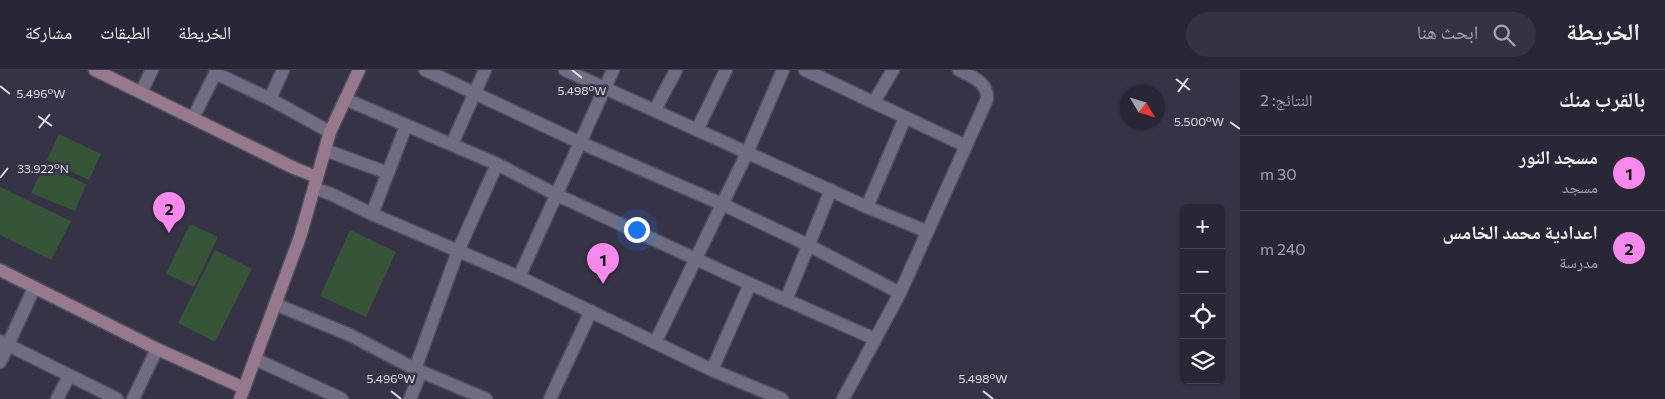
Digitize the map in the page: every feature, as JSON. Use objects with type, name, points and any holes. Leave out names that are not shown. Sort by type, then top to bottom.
[{"type":"street","points":[[95,70],[294,168],[331,194],[372,214],[518,277],[591,310],[712,370],[782,399]]},
{"type":"street","points":[[141,92],[152,70]]},
{"type":"street","points":[[270,99],[284,70]]},
{"type":"street","points":[[0,270],[242,394],[300,237],[330,132],[359,70]]},
{"type":"street","points":[[425,70],[579,142],[722,204],[808,245],[900,293]]},
{"type":"street","points":[[452,144],[485,70]]},
{"type":"street","points":[[565,70],[867,207],[926,231]]},
{"type":"street","points":[[518,277],[612,70]]},
{"type":"street","points":[[655,110],[676,70]]},
{"type":"street","points":[[697,130],[726,70]]},
{"type":"street","points":[[655,343],[747,153],[783,70]]},
{"type":"street","points":[[805,70],[966,146]]},
{"type":"street","points":[[874,102],[893,70]]},
{"type":"street","points":[[843,399],[900,293],[926,231],[987,99],[985,86],[979,80],[959,70]]},
{"type":"street","points":[[193,118],[216,72],[330,132]]},
{"type":"street","points":[[345,99],[497,164],[555,194],[875,339]]},
{"type":"street","points":[[867,207],[905,118]]},
{"type":"street","points":[[372,214],[406,126]]},
{"type":"street","points":[[325,150],[388,173]]},
{"type":"street","points":[[410,399],[458,251],[497,164]]},
{"type":"street","points":[[786,300],[831,190]]},
{"type":"street","points":[[712,370],[750,284]]},
{"type":"street","points":[[0,362],[4,343],[34,288]]},
{"type":"street","points":[[275,304],[350,335],[418,370],[486,399]]},
{"type":"street","points":[[550,399],[591,310]]},
{"type":"street","points":[[4,343],[117,399]]},
{"type":"street","points":[[133,399],[157,349]]},
{"type":"street","points":[[255,359],[342,399]]},
{"type":"street","points":[[58,399],[70,376]]},
{"type":"green space","points":[[59,134],[101,154],[89,180],[47,160]]},
{"type":"green space","points":[[44,165],[86,184],[75,211],[31,193]]},
{"type":"green space","points":[[0,187],[71,221],[51,260],[0,235]]},
{"type":"green space","points":[[190,224],[218,237],[194,287],[166,274]]},
{"type":"green space","points":[[350,230],[396,252],[366,317],[320,296]]},
{"type":"green space","points":[[215,250],[252,269],[215,342],[178,323]]},
{"type":"place","name":"اعدادية محمد الخامس","points":[[169,233]]},
{"type":"place","name":"مسجد النور","points":[[603,284]]}]
